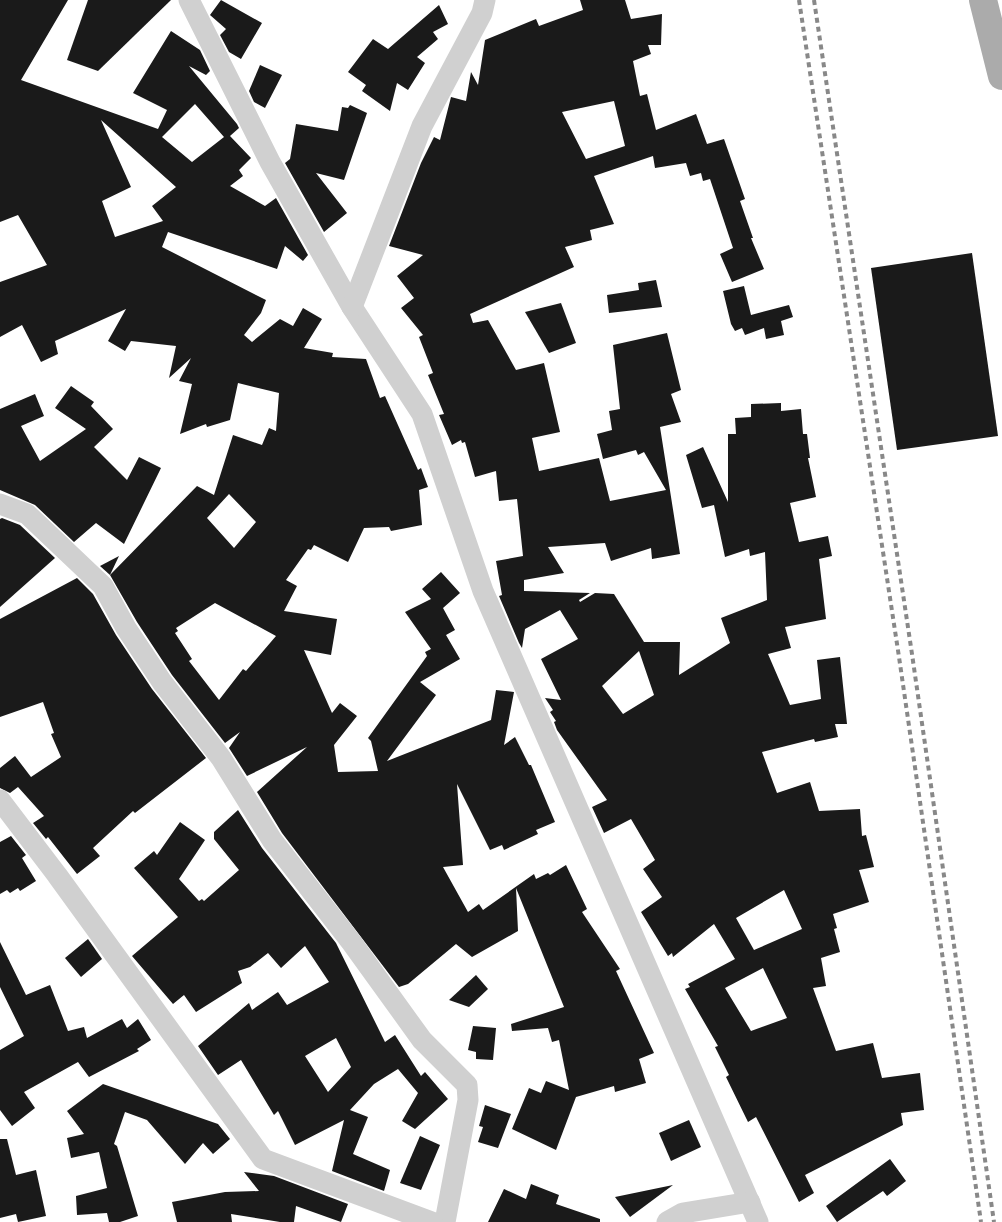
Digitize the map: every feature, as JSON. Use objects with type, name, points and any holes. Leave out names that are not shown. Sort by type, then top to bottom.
[{"type":"main road","points":[[983,0],[1002,76]]},
{"type":"street","points":[[189,0],[270,162],[352,308],[422,414],[483,590],[758,1222]]},
{"type":"street","points":[[352,308],[422,126],[482,13],[485,0]]},
{"type":"street","points":[[0,504],[27,514],[103,586],[147,659],[221,758],[272,840],[352,943],[422,1040],[467,1085],[468,1100],[445,1222]]},
{"type":"street","points":[[0,800],[57,875],[263,1160],[432,1222]]},
{"type":"street","points":[[667,1222],[683,1213],[750,1202]]},
{"type":"building","points":[[0,0],[68,0],[21,80],[158,129],[167,110],[133,93],[171,31],[200,50],[210,71],[206,75],[189,66],[237,124],[239,128],[230,136],[251,158],[239,170],[243,176],[230,186],[265,206],[276,198],[308,255],[303,261],[285,246],[277,269],[168,232],[162,247],[266,300],[261,313],[244,335],[252,342],[280,319],[293,326],[303,308],[322,319],[304,348],[333,353],[332,357],[366,359],[380,398],[385,396],[418,470],[421,468],[428,487],[419,490],[422,525],[391,531],[389,527],[364,528],[348,562],[314,545],[311,550],[308,549],[286,580],[297,586],[284,611],[337,619],[331,655],[304,650],[332,713],[340,703],[357,716],[334,745],[338,772],[378,771],[371,741],[368,738],[427,656],[425,652],[431,649],[405,612],[431,599],[422,589],[441,572],[460,593],[443,608],[455,630],[446,635],[460,659],[420,682],[436,695],[387,761],[491,720],[496,690],[514,692],[504,745],[515,737],[529,765],[531,765],[555,822],[536,830],[538,834],[504,850],[502,845],[490,850],[457,784],[463,865],[443,867],[468,912],[479,904],[483,910],[534,874],[536,879],[548,873],[550,875],[566,865],[587,909],[582,912],[620,969],[616,971],[654,1053],[639,1059],[646,1083],[615,1092],[614,1086],[576,1097],[556,1150],[512,1129],[529,1088],[541,1093],[546,1081],[569,1090],[559,1040],[552,1042],[548,1028],[512,1031],[511,1024],[564,1007],[516,888],[518,931],[472,957],[456,944],[408,984],[399,987],[282,833],[257,792],[307,747],[247,776],[229,748],[240,732],[225,743],[172,675],[137,622],[110,575],[197,486],[214,495],[233,435],[262,445],[269,428],[276,431],[279,393],[238,383],[230,420],[207,427],[206,424],[180,434],[192,384],[179,381],[191,358],[169,378],[176,346],[131,341],[125,351],[108,341],[126,309],[55,341],[58,354],[41,362],[22,325],[0,337],[0,282],[47,265],[18,215],[0,222]],"holes":[[[195,104],[224,137],[192,162],[162,137]],[[101,120],[176,187],[152,206],[163,221],[115,237],[102,201],[131,187]],[[229,494],[256,522],[234,548],[207,518]],[[215,603],[276,636],[246,671],[243,669],[219,700],[189,661],[192,659],[175,633],[178,631],[176,628]]]},
{"type":"building","points":[[88,0],[171,0],[98,71],[67,60]]},
{"type":"building","points":[[221,0],[262,23],[241,59],[229,52],[220,35],[226,29],[210,15]]},
{"type":"building","points":[[580,0],[625,0],[631,19],[662,14],[661,45],[648,45],[651,54],[633,61],[640,96],[647,94],[656,130],[696,114],[707,144],[724,139],[745,199],[740,201],[753,238],[751,238],[764,269],[732,282],[720,254],[733,248],[710,179],[703,181],[701,173],[690,176],[686,163],[655,168],[653,156],[594,176],[614,224],[590,230],[592,240],[565,247],[574,267],[470,314],[473,323],[488,320],[516,370],[544,363],[560,432],[532,438],[539,471],[599,458],[610,501],[666,490],[644,452],[638,455],[636,450],[603,459],[597,434],[612,430],[609,411],[620,409],[613,345],[667,333],[681,390],[671,394],[681,422],[660,427],[680,554],[652,559],[651,548],[611,561],[605,543],[548,547],[564,573],[524,580],[524,591],[590,593],[579,600],[580,602],[595,593],[614,594],[644,642],[680,642],[679,675],[730,643],[721,618],[767,600],[765,552],[750,556],[749,549],[725,557],[714,505],[702,508],[686,455],[703,447],[728,502],[728,434],[736,434],[735,418],[751,417],[751,404],[781,403],[781,411],[801,409],[803,434],[807,434],[810,458],[808,458],[816,497],[790,503],[799,542],[828,536],[832,556],[819,559],[826,619],[785,627],[791,648],[768,654],[790,705],[821,699],[817,660],[840,657],[847,724],[835,724],[838,737],[815,742],[814,739],[762,752],[777,793],[810,782],[819,811],[860,809],[862,836],[866,835],[874,867],[859,870],[869,902],[833,914],[837,928],[834,929],[840,952],[821,958],[826,986],[813,988],[836,1051],[873,1043],[882,1078],[920,1073],[924,1110],[901,1113],[903,1125],[805,1175],[814,1193],[799,1202],[756,1117],[748,1122],[726,1077],[729,1075],[715,1047],[718,1046],[685,989],[690,987],[688,984],[735,959],[714,924],[673,957],[672,953],[668,956],[641,912],[662,897],[643,869],[655,860],[631,819],[604,833],[592,807],[607,800],[557,730],[554,722],[556,721],[550,712],[553,710],[545,698],[561,700],[541,659],[578,639],[560,610],[525,629],[522,648],[519,643],[499,596],[502,595],[496,561],[523,556],[517,499],[499,501],[496,471],[475,477],[465,442],[462,443],[461,440],[452,445],[439,415],[444,414],[428,375],[433,373],[419,337],[423,335],[401,308],[414,298],[397,276],[423,255],[389,246],[421,163],[434,137],[440,140],[451,97],[466,101],[471,72],[478,85],[485,40],[536,19],[539,26],[583,10]],"holes":[[[614,101],[625,146],[586,159],[562,112]],[[639,651],[654,695],[623,714],[602,686]],[[784,890],[802,929],[754,950],[736,918]],[[763,968],[787,1018],[751,1031],[725,988]]]},
{"type":"building","points":[[439,5],[448,24],[433,32],[438,39],[417,57],[425,63],[408,90],[397,83],[390,111],[362,91],[366,85],[348,72],[373,39],[388,49]]},
{"type":"building","points":[[260,65],[282,75],[265,108],[254,102],[249,91]]},
{"type":"building","points":[[350,105],[367,113],[344,180],[316,173],[347,213],[324,232],[285,163],[290,159],[296,124],[338,131],[342,107],[348,108]]},
{"type":"building","points":[[972,253],[998,436],[897,450],[871,268]]},
{"type":"building","points":[[656,280],[662,307],[609,313],[607,295],[639,290],[638,283]]},
{"type":"building","points":[[744,286],[751,315],[789,305],[793,317],[781,321],[784,335],[766,339],[764,328],[745,335],[742,328],[735,331],[731,324],[723,291]]},
{"type":"building","points":[[561,303],[576,343],[549,353],[525,312]]},
{"type":"building","points":[[71,386],[94,402],[91,406],[113,429],[94,447],[127,480],[139,457],[161,468],[124,544],[96,523],[74,542],[35,505],[0,490],[0,409],[35,394],[44,416],[21,426],[40,461],[86,429],[55,408]]},
{"type":"building","points":[[2,518],[20,525],[55,558],[0,607],[0,519]]},
{"type":"building","points":[[119,556],[110,575],[100,566]]},
{"type":"building","points":[[77,578],[93,594],[116,635],[152,689],[206,758],[135,813],[133,811],[93,848],[100,856],[77,874],[48,837],[46,839],[33,823],[44,816],[18,787],[10,793],[0,788],[0,768],[15,756],[31,777],[61,757],[51,734],[54,733],[43,702],[0,717],[0,619]]},
{"type":"building","points":[[238,810],[262,848],[336,943],[385,1042],[395,1035],[421,1076],[425,1072],[448,1099],[415,1129],[402,1121],[418,1093],[398,1069],[374,1084],[350,1110],[368,1117],[353,1154],[390,1170],[384,1191],[332,1171],[344,1120],[295,1145],[278,1111],[274,1115],[241,1060],[218,1075],[198,1046],[249,1003],[252,1010],[278,992],[287,1005],[329,982],[305,946],[281,968],[268,953],[250,967],[238,971],[242,983],[196,1012],[184,995],[173,1004],[132,956],[178,917],[134,868],[154,851],[157,855],[180,822],[205,840],[179,879],[199,901],[202,899],[204,901],[239,870],[214,839],[214,832]],"holes":[[[336,1038],[351,1067],[328,1092],[305,1056]]]},
{"type":"building","points":[[11,836],[26,855],[22,858],[36,881],[20,891],[18,888],[10,893],[7,890],[0,894],[0,842]]},
{"type":"building","points":[[88,939],[102,959],[81,977],[65,958]]},
{"type":"building","points":[[0,942],[26,995],[50,985],[68,1031],[84,1027],[87,1038],[122,1019],[127,1028],[138,1019],[151,1040],[137,1049],[139,1051],[89,1077],[78,1062],[24,1092],[35,1108],[12,1126],[0,1110],[0,1050],[24,1036],[0,987]]},
{"type":"building","points":[[476,975],[488,989],[469,1007],[449,1000]]},
{"type":"building","points":[[473,1026],[496,1028],[493,1060],[476,1059],[476,1052],[468,1050]]},
{"type":"building","points":[[103,1084],[218,1124],[230,1139],[213,1154],[203,1143],[185,1164],[147,1120],[125,1112],[114,1144],[117,1146],[138,1216],[120,1222],[109,1222],[107,1213],[77,1215],[76,1196],[107,1188],[99,1152],[71,1158],[67,1138],[84,1134],[67,1111]]},
{"type":"building","points":[[485,1105],[511,1114],[498,1148],[478,1142],[483,1127],[479,1126]]},
{"type":"building","points":[[689,1120],[701,1147],[671,1161],[659,1133]]},
{"type":"building","points":[[420,1136],[440,1145],[421,1190],[400,1183]]},
{"type":"building","points":[[0,1139],[7,1139],[16,1175],[36,1170],[46,1216],[18,1222],[16,1214],[0,1218]]},
{"type":"building","points":[[890,1159],[906,1181],[887,1196],[883,1191],[837,1222],[826,1206]]},
{"type":"building","points":[[244,1172],[274,1176],[348,1204],[341,1222],[296,1206],[294,1222],[280,1222],[231,1214],[232,1222],[177,1222],[172,1202],[225,1192],[259,1191]]},
{"type":"building","points":[[531,1184],[559,1195],[556,1204],[600,1219],[600,1222],[488,1222],[504,1189],[526,1199]]},
{"type":"building","points":[[673,1185],[630,1217],[615,1197]]},
{"type":"railway","points":[[799,0],[899,657],[981,1222]]},
{"type":"railway","points":[[814,0],[912,654],[994,1222]]}]
